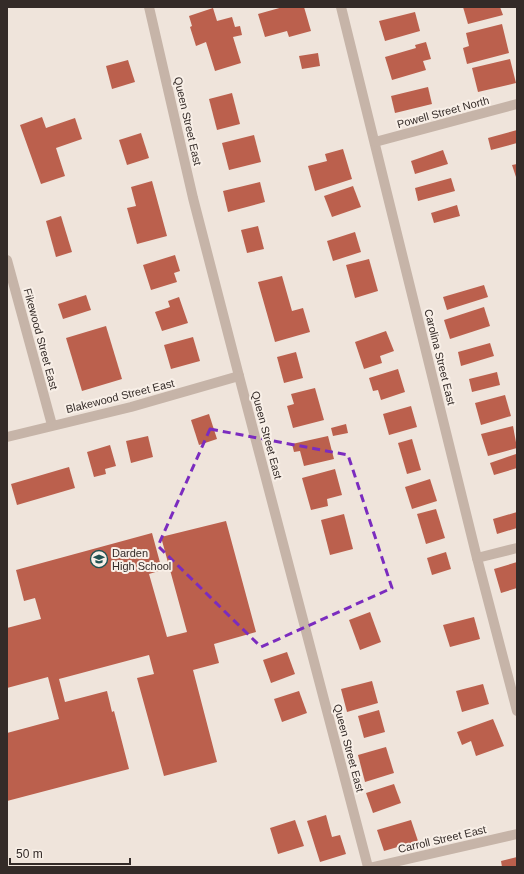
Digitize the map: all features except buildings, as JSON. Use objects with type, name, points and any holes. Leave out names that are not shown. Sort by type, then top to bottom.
[{"type":"street","name":"Queen Street East","points":[[149,7],[193,198],[368,867]]},
{"type":"street","name":"Carolina Street East","points":[[341,7],[477,558],[517,711]]},
{"type":"street","name":"Powell Street North","points":[[375,142],[517,104]]},
{"type":"street","name":"Fikewood Street East","points":[[7,260],[52,425]]},
{"type":"street","name":"Blakewood Street East","points":[[7,437],[131,407],[239,376]]},
{"type":"street","points":[[477,558],[517,548]]},
{"type":"street","name":"Carroll Street East","points":[[373,867],[517,834]]},
{"type":"highlighted area","points":[[210,429],[348,455],[392,588],[261,647],[158,546]]},
{"type":"place","name":"Darden High School","points":[[99,559]]}]
